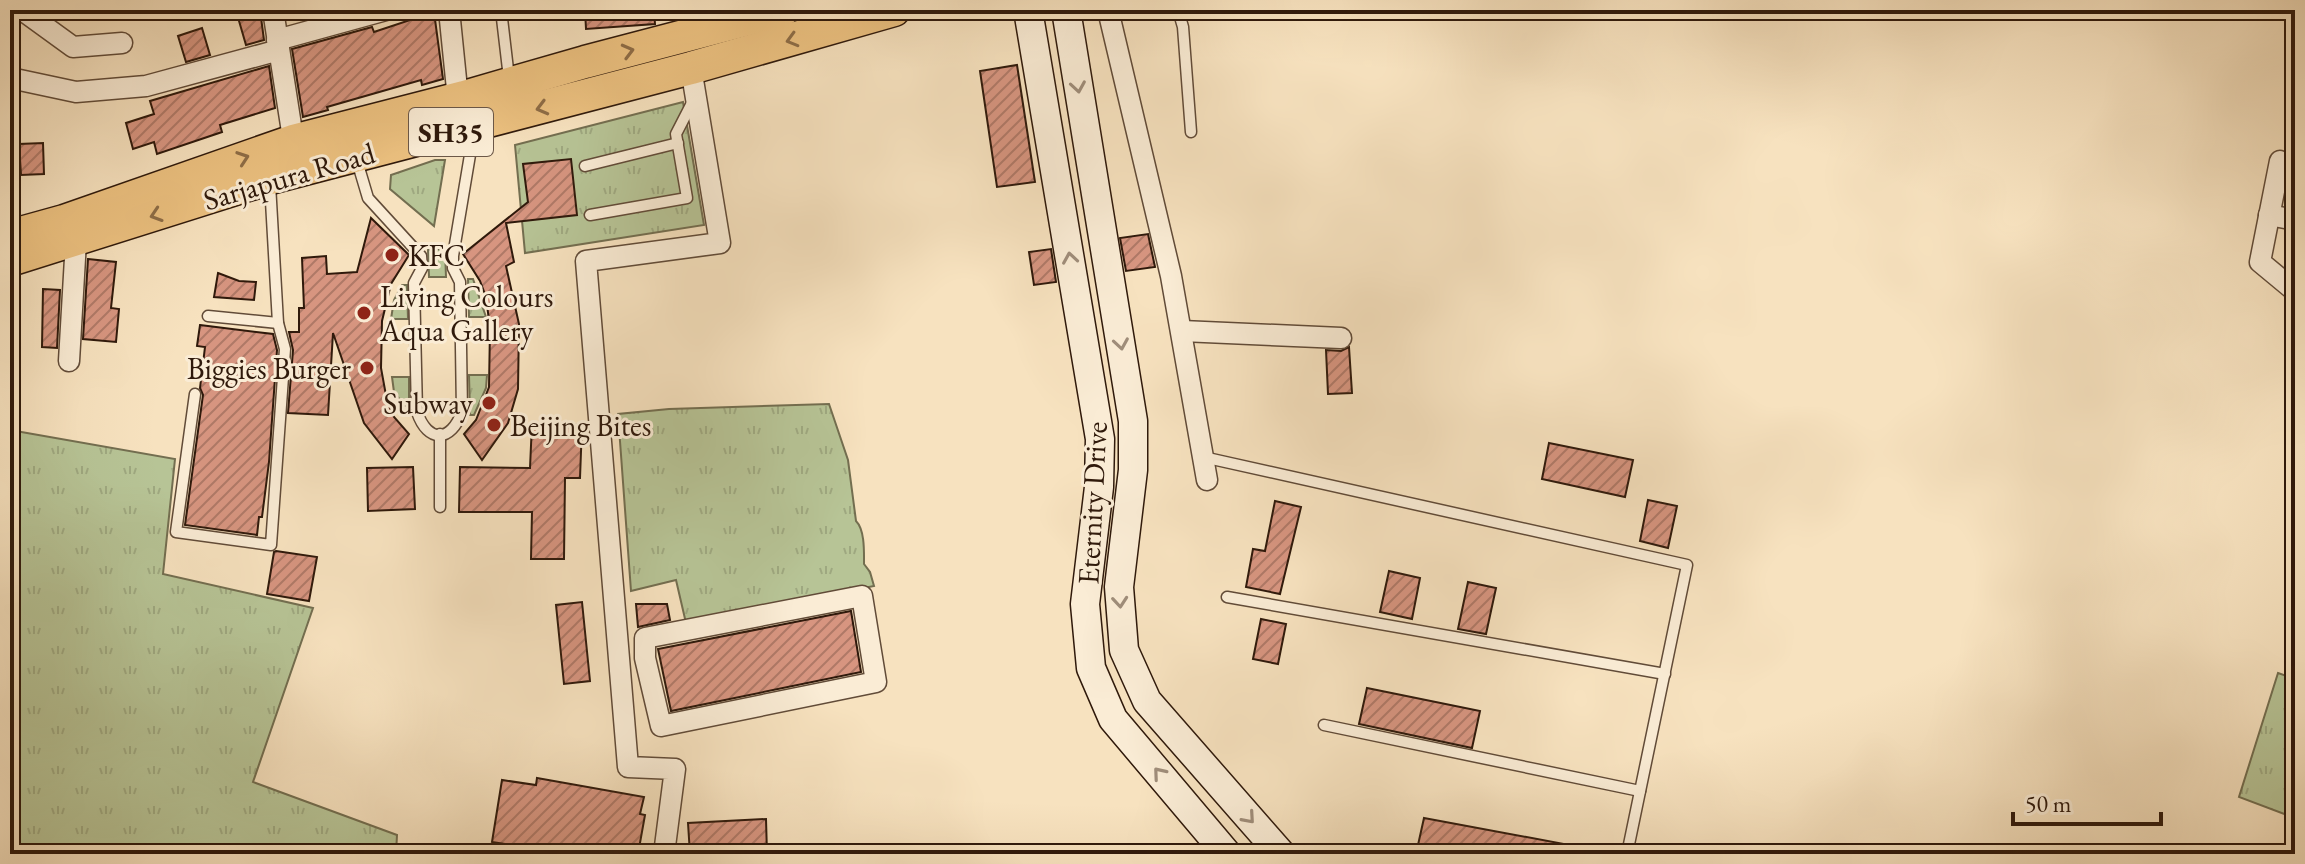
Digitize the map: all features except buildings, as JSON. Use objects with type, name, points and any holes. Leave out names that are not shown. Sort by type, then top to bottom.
[{"type":"main road","name":"Sarjapura Road","points":[[10,260],[76,241],[287,163],[355,156],[467,112],[510,84],[783,10]]},
{"type":"main road","name":"Sarjapura Road","points":[[10,236],[467,112],[693,82],[894,10]]},
{"type":"street","points":[[22,10],[73,47],[122,43]]},
{"type":"street","points":[[273,10],[287,163]]},
{"type":"street","points":[[10,75],[15,79],[76,92],[146,86],[386,10]]},
{"type":"street","points":[[449,10],[467,112]]},
{"type":"street","name":"Eternity Drive","points":[[1028,10],[1100,439],[1099,487],[1085,604],[1091,668],[1113,719],[1227,854]]},
{"type":"street","name":"Eternity Drive","points":[[1066,10],[1133,421],[1133,470],[1119,587],[1124,650],[1147,701],[1281,854]]},
{"type":"street","points":[[1108,10],[1171,276],[1207,480]]},
{"type":"street","points":[[664,854],[675,769],[628,767],[586,261],[720,243],[693,82]]},
{"type":"street","points":[[2280,161],[2260,262],[2295,291]]},
{"type":"street","points":[[2269,215],[2295,220]]},
{"type":"street","points":[[69,361],[76,241]]},
{"type":"street","points":[[1182,331],[1341,338]]},
{"type":"street","points":[[862,596],[876,682],[661,726],[651,684],[645,658],[645,638],[862,596]]},
{"type":"street","points":[[621,690],[651,684]]},
{"type":"lane","points":[[501,10],[510,84]]},
{"type":"lane","points":[[1178,10],[1183,27],[1191,132]]},
{"type":"lane","points":[[590,215],[687,198],[676,134],[693,82]]},
{"type":"lane","points":[[355,156],[368,198],[421,256],[422,268],[414,283],[417,412],[422,427],[434,435],[447,434],[456,428],[462,412],[460,282],[453,268],[453,256],[467,112]]},
{"type":"lane","points":[[585,166],[678,143]]},
{"type":"lane","points":[[195,394],[176,532],[271,545],[285,349],[278,323],[275,222],[287,163]]},
{"type":"lane","points":[[208,316],[278,323]]},
{"type":"lane","points":[[440,434],[440,507]]},
{"type":"lane","points":[[1201,457],[1687,565],[1627,854]]},
{"type":"lane","points":[[1227,597],[1665,674]]},
{"type":"lane","points":[[1324,725],[1640,791]]},
{"type":"green space","points":[[683,102],[704,225],[525,253],[515,145]]},
{"type":"green space","points":[[435,160],[445,160],[434,226],[390,189],[391,175]]},
{"type":"green space","points":[[445,249],[446,277],[429,277],[428,250]]},
{"type":"green space","points":[[468,279],[473,279],[486,317],[469,317]]},
{"type":"green space","points":[[402,285],[407,285],[408,319],[391,319],[394,300]]},
{"type":"green space","points":[[469,375],[487,375],[486,388],[474,415],[470,415]]},
{"type":"green space","points":[[392,377],[409,377],[409,406],[405,406],[394,392]]},
{"type":"green space","points":[[829,404],[848,460],[856,521],[864,547],[864,564],[874,586],[686,623],[676,580],[631,591],[618,414],[669,409]]},
{"type":"green space","points":[[10,430],[175,459],[163,574],[313,608],[253,782],[397,835],[396,854],[10,854]]},
{"type":"green space","points":[[2278,673],[2295,679],[2295,818],[2239,797]]},
{"type":"place","name":"KFC","points":[[392,255]]},
{"type":"place","name":"Living Colours Aqua Gallery","points":[[364,313]]},
{"type":"place","name":"Biggies Burger","points":[[367,368]]},
{"type":"place","name":"Subway","points":[[489,403]]},
{"type":"place","name":"Beijing Bites","points":[[494,425]]}]
